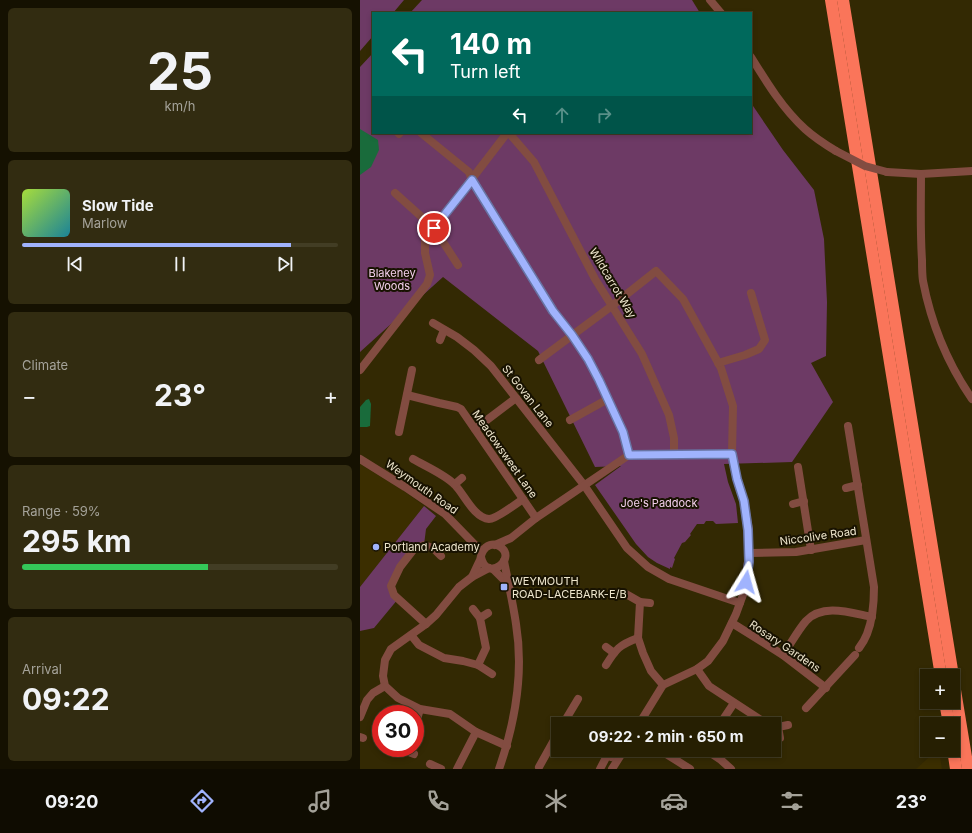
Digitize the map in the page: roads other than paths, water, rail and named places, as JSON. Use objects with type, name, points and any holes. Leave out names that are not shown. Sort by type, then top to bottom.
[{"type":"highway","points":[[831,0],[940,669]]},
{"type":"highway","points":[[843,0],[952,669]]},
{"type":"highway","points":[[958,709],[968,769]]},
{"type":"highway","points":[[954,757],[956,769]]},
{"type":"street","points":[[710,0],[720,12]]},
{"type":"street","points":[[752,59],[791,115],[820,141],[851,160],[865,166],[887,172],[921,174],[972,171]]},
{"type":"street","points":[[422,134],[469,172],[472,180],[553,311],[572,335],[588,359],[623,432],[629,455]]},
{"type":"street","points":[[360,370],[427,284],[430,275],[425,253],[425,240],[507,134]]},
{"type":"street","name":"Wildcarrot Way","points":[[509,134],[534,162],[595,279],[642,354],[669,415],[674,438],[674,455]]},
{"type":"street","points":[[921,174],[921,244],[923,280],[932,316],[942,346],[953,368],[972,399]]},
{"type":"street","points":[[395,194],[434,228],[458,265]]},
{"type":"street","points":[[538,360],[613,306],[656,271],[683,299],[721,368],[733,406],[732,454],[737,479],[744,501],[748,530],[749,553],[744,592],[732,623],[723,640],[708,661],[697,669],[663,685],[643,717]]},
{"type":"street","points":[[718,363],[760,349],[765,340],[751,293]]},
{"type":"street","name":"St Govan Lane","points":[[433,323],[457,337],[491,366],[584,485],[627,548],[648,566],[669,579],[740,603]]},
{"type":"street","points":[[440,340],[444,330]]},
{"type":"street","points":[[399,432],[412,370]]},
{"type":"street","name":"Meadowsweet Lane","points":[[406,395],[457,406],[475,429],[536,518]]},
{"type":"street","points":[[475,429],[516,398]]},
{"type":"street","points":[[570,420],[608,399]]},
{"type":"street","name":"Niccolive Road","points":[[806,708],[826,688],[857,652],[867,635],[874,606],[874,587],[848,426]]},
{"type":"street","points":[[472,577],[484,549],[511,538],[536,518],[629,455],[732,454]]},
{"type":"street","name":"Weymouth Road","points":[[360,459],[405,486],[445,514],[482,555]]},
{"type":"street","points":[[413,459],[444,476],[455,484],[477,513],[487,518],[495,517],[523,499]]},
{"type":"street","points":[[798,467],[810,550]]},
{"type":"street","points":[[455,484],[462,478]]},
{"type":"street","points":[[846,488],[858,485]]},
{"type":"street","points":[[793,504],[804,502]]},
{"type":"street","name":"Weymouth Road","points":[[468,538],[492,545]]},
{"type":"street","points":[[412,705],[398,698],[386,686],[383,676],[384,660],[391,649],[426,624],[436,615],[460,587],[472,577],[491,568],[499,567],[503,564],[511,538]]},
{"type":"street","name":"Niccolive Road","points":[[749,553],[796,552],[866,540]]},
{"type":"street","points":[[426,624],[394,595],[391,586],[404,561],[424,541],[441,556]]},
{"type":"street","points":[[492,545],[501,548],[505,557],[508,584],[516,626],[519,661],[516,705],[507,746],[499,769]]},
{"type":"street","points":[[482,555],[483,563],[491,568],[508,584]]},
{"type":"street","points":[[626,594],[640,602],[650,603]]},
{"type":"street","points":[[640,602],[638,638],[651,671],[663,685]]},
{"type":"street","points":[[473,609],[480,618],[486,648],[478,665]]},
{"type":"street","points":[[783,655],[806,622],[813,616],[822,612],[838,610],[872,617]]},
{"type":"street","points":[[480,618],[488,613]]},
{"type":"street","name":"Rosary Gardens","points":[[732,623],[783,655],[826,688]]},
{"type":"street","points":[[411,635],[419,645],[444,658],[478,665],[492,674]]},
{"type":"street","points":[[606,665],[621,645],[638,638]]},
{"type":"street","points":[[606,647],[614,653]]},
{"type":"street","points":[[697,669],[709,686],[756,717]]},
{"type":"street","points":[[360,717],[367,700],[373,693],[386,686]]},
{"type":"street","points":[[567,717],[578,699]]},
{"type":"street","points":[[725,717],[734,703]]},
{"type":"street","points":[[424,710],[450,714],[476,732],[507,746]]},
{"type":"street","points":[[781,726],[788,725]]},
{"type":"street","points":[[457,769],[476,732]]},
{"type":"street","points":[[539,767],[551,746]]},
{"type":"street","points":[[600,769],[607,757]]},
{"type":"street","points":[[613,757],[617,761]]},
{"type":"street","points":[[612,769],[620,757]]},
{"type":"street","points":[[671,757],[690,769]]},
{"type":"street","points":[[716,757],[730,769]]},
{"type":"street","points":[[430,764],[441,769]]},
{"type":"place","name":"Portland Academy","points":[[376,547]]},
{"type":"place","name":"WEYMOUTH ROAD-LACEBARK-E/B","points":[[504,587]]},
{"type":"park label","name":"Blakeney Woods","points":[[392,279]]},
{"type":"park label","name":"Joe's Paddock","points":[[659,503]]}]
